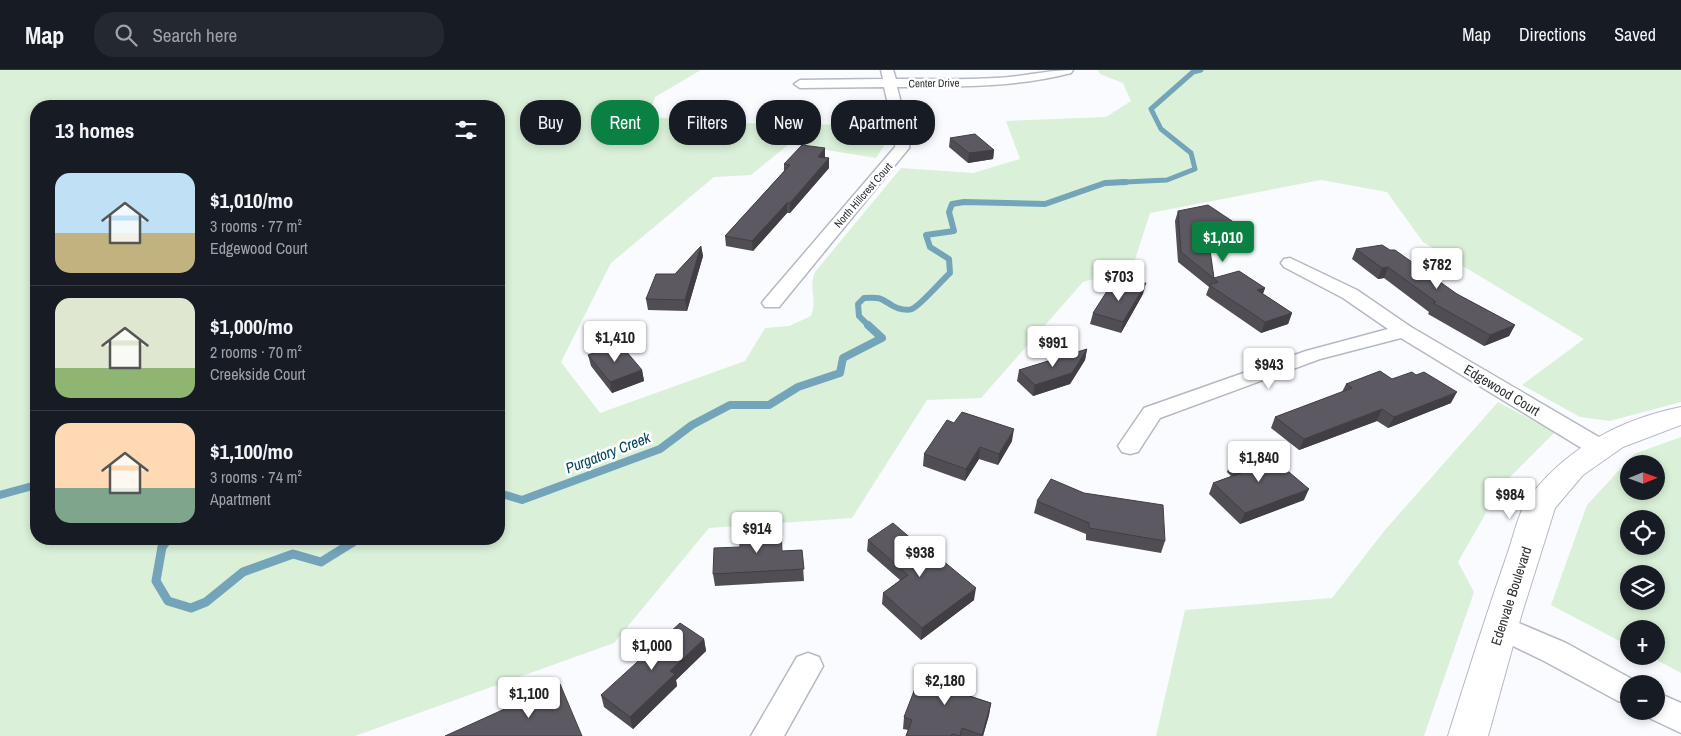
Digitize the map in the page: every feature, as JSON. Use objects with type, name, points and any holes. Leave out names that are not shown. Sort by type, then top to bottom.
[{"type":"street","name":"Center Drive","points":[[800,84],[889,77],[1018,80],[1066,70]]},
{"type":"street","name":"North Hillcrest Court","points":[[772,303],[902,148],[903,139],[889,77]]},
{"type":"street","name":"Edgewood Court","points":[[1290,262],[1350,294],[1404,331],[1601,448]]},
{"type":"street","points":[[1130,446],[1152,414],[1313,355],[1404,331]]},
{"type":"street","name":"Edenvale Boulevard","points":[[1468,736],[1500,628],[1541,504],[1572,468],[1613,440],[1662,420],[1681,416]]},
{"type":"street","points":[[1500,628],[1555,652],[1620,685]]},
{"type":"street","points":[[767,736],[808,666]]},
{"type":"street","points":[[1665,711],[1681,720]]},
{"type":"green space","points":[[0,70],[701,70],[655,97],[654,100],[591,100],[591,145],[659,145],[659,118],[669,118],[669,145],[746,145],[746,123],[756,124],[756,145],[788,145],[751,175],[714,177],[611,263],[561,362],[600,413],[745,361],[765,328],[789,326],[811,316],[814,304],[812,284],[815,272],[901,168],[973,173],[1020,159],[1006,121],[1106,117],[1131,101],[1123,83],[1100,74],[1098,70],[1681,70],[1681,402],[1610,421],[1580,417],[1522,385],[1584,339],[1423,242],[1387,192],[1321,180],[1150,213],[1132,269],[1083,282],[981,398],[927,400],[852,518],[709,528],[614,643],[355,736],[0,736]]},
{"type":"green space","points":[[821,125],[831,125],[831,145],[884,145],[876,158],[795,145],[821,145]]},
{"type":"green space","points":[[1498,402],[1555,432],[1502,485],[1458,562],[1474,592],[1424,736],[1156,736],[1185,610],[1332,598],[1385,530]]},
{"type":"green space","points":[[1681,437],[1681,673],[1665,664],[1665,620],[1620,620],[1620,641],[1551,605],[1587,505],[1620,469],[1620,500],[1665,500],[1665,455],[1633,455]]},
{"type":"building","points":[[975,134],[994,150],[969,153],[950,138]]},
{"type":"building","points":[[802,145],[825,148],[818,157],[829,158],[790,203],[787,203],[752,241],[725,236],[790,165],[784,164]]},
{"type":"building","points":[[1208,205],[1235,223],[1207,229],[1214,278],[1239,271],[1265,288],[1257,290],[1292,313],[1265,322],[1209,285],[1218,282],[1181,252],[1178,211]]},
{"type":"building","points":[[1382,245],[1390,250],[1395,250],[1457,294],[1515,325],[1490,335],[1433,303],[1436,302],[1388,267],[1382,268],[1356,249]]},
{"type":"building","points":[[701,246],[685,300],[646,299],[656,274],[675,274]]},
{"type":"building","points":[[1146,283],[1123,322],[1093,313],[1109,288]]},
{"type":"building","points":[[620,344],[642,370],[610,382],[588,355]]},
{"type":"building","points":[[1087,349],[1072,373],[1035,385],[1019,370]]},
{"type":"building","points":[[1380,371],[1392,379],[1412,372],[1416,375],[1424,372],[1457,392],[1394,417],[1382,409],[1304,439],[1275,417],[1352,388],[1346,384]]},
{"type":"building","points":[[962,412],[1014,429],[999,454],[980,447],[966,469],[924,454],[947,420],[954,423]]},
{"type":"building","points":[[1263,450],[1309,489],[1245,513],[1213,483],[1244,472],[1231,461]]},
{"type":"building","points":[[1051,479],[1084,493],[1163,505],[1165,541],[1089,528],[1089,523],[1037,501]]},
{"type":"building","points":[[893,523],[928,553],[931,551],[976,588],[922,628],[883,593],[908,575],[868,540]]},
{"type":"building","points":[[781,529],[782,551],[802,550],[804,569],[713,574],[714,548],[740,547],[740,531]]},
{"type":"building","points":[[680,623],[704,639],[670,671],[675,674],[630,717],[601,695]]},
{"type":"building","points":[[924,665],[974,681],[969,696],[991,703],[982,735],[962,728],[960,736],[952,734],[951,736],[906,736],[912,720],[904,717]]},
{"type":"building","points":[[560,684],[582,736],[445,736]]},
{"type":"waterway","name":"Purgatory Creek","points":[[1104,183],[1167,180],[1195,169],[1191,153],[1161,129],[1151,109],[1193,72],[1201,70]]},
{"type":"waterway","name":"Purgatory Creek","points":[[868,325],[859,316],[858,304],[864,298],[877,298],[897,308],[912,309],[950,273],[949,259],[930,247],[926,235],[954,231],[949,212],[952,204],[964,202],[1045,204],[1105,183],[1126,182]]},
{"type":"waterway","name":"Purgatory Creek","points":[[505,495],[522,500],[660,449],[692,425],[730,405],[769,405],[798,387],[840,373],[843,358],[882,338],[868,325]]},
{"type":"waterway","name":"Purgatory Creek","points":[[0,495],[30,487]]},
{"type":"waterway","name":"Purgatory Creek","points":[[164,545],[156,581],[168,601],[191,608],[206,602],[243,572],[293,554],[321,562],[348,545]]}]
